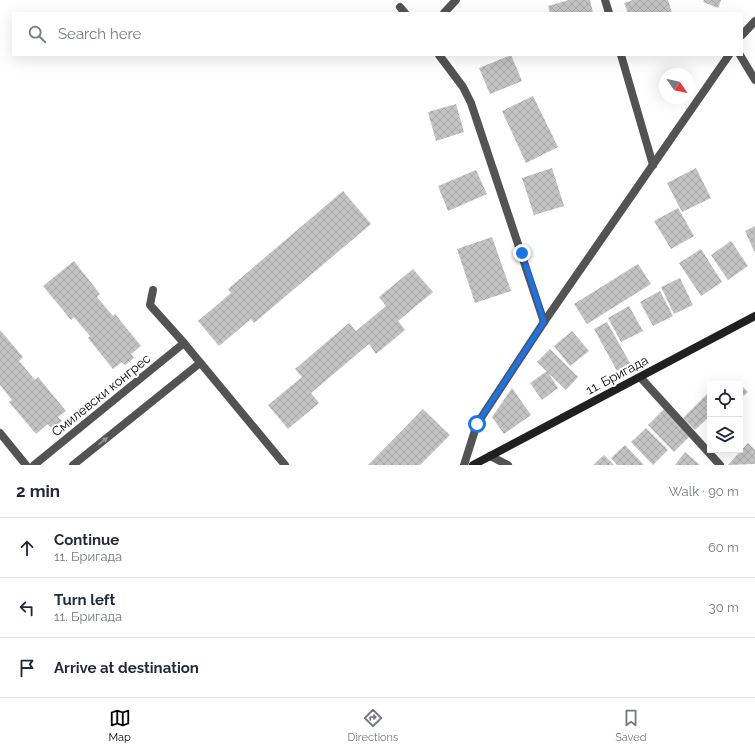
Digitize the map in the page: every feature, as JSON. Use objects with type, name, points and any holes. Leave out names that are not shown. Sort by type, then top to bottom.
[{"type":"main road","name":"11. Бригада","points":[[473,465],[755,316]]},
{"type":"street","points":[[445,12],[456,0]]},
{"type":"street","points":[[605,0],[609,12]]},
{"type":"street","points":[[743,34],[755,21]]},
{"type":"street","points":[[441,56],[463,87],[471,103],[544,322]]},
{"type":"street","points":[[622,56],[653,165]]},
{"type":"street","points":[[464,465],[477,424],[544,322],[728,56]]},
{"type":"street","points":[[741,56],[755,80]]},
{"type":"street","points":[[153,290],[150,305],[184,343],[285,465]]},
{"type":"street","name":"Смилевски конгрес","points":[[34,465],[184,343]]},
{"type":"street","points":[[73,465],[200,363]]},
{"type":"street","points":[[640,377],[720,465]]},
{"type":"street","points":[[0,433],[26,465]]},
{"type":"street","points":[[490,456],[508,465]]},
{"type":"building","points":[[569,0],[590,0],[593,12],[550,12],[548,6]]},
{"type":"building","points":[[633,0],[668,0],[672,12],[628,12],[624,3]]},
{"type":"building","points":[[704,0],[721,0],[718,8],[703,2]]},
{"type":"building","points":[[511,56],[522,81],[490,94],[479,68]]},
{"type":"building","points":[[533,96],[558,147],[526,163],[502,111]]},
{"type":"building","points":[[456,104],[464,132],[436,141],[428,112]]},
{"type":"building","points":[[552,168],[564,206],[534,215],[522,178]]},
{"type":"building","points":[[696,168],[711,198],[682,212],[667,183]]},
{"type":"building","points":[[476,170],[487,194],[448,211],[438,186]]},
{"type":"building","points":[[343,191],[371,224],[254,323],[251,319],[219,346],[198,321],[231,293],[228,289]]},
{"type":"building","points":[[678,208],[694,236],[671,249],[654,221]]},
{"type":"building","points":[[755,226],[755,253],[745,231]]},
{"type":"building","points":[[492,237],[511,291],[475,303],[457,249]]},
{"type":"building","points":[[731,241],[748,266],[728,280],[711,255]]},
{"type":"building","points":[[701,249],[722,282],[701,296],[679,263]]},
{"type":"building","points":[[74,261],[100,294],[97,297],[113,316],[115,314],[141,346],[131,354],[134,358],[125,365],[122,362],[113,369],[88,338],[90,336],[74,317],[71,320],[43,286]]},
{"type":"building","points":[[638,264],[651,284],[587,324],[574,304]]},
{"type":"building","points":[[413,269],[433,292],[398,321],[405,330],[376,354],[369,344],[311,393],[319,403],[288,429],[268,405],[302,377],[295,369],[349,323],[356,331],[386,306],[379,297]]},
{"type":"building","points":[[680,278],[693,305],[674,314],[661,287]]},
{"type":"building","points":[[660,291],[673,316],[653,326],[640,302]]},
{"type":"building","points":[[629,306],[643,331],[621,342],[608,318]]},
{"type":"building","points":[[607,322],[630,363],[617,371],[594,329]]},
{"type":"building","points":[[0,330],[23,357],[19,361],[35,380],[38,377],[66,411],[58,417],[62,421],[52,429],[48,424],[36,434],[9,402],[12,400],[0,385]]},
{"type":"building","points":[[572,331],[589,351],[570,366],[554,346]]},
{"type":"building","points":[[550,349],[578,377],[566,390],[537,362]]},
{"type":"building","points":[[547,371],[558,388],[542,400],[530,383]]},
{"type":"building","points":[[743,387],[748,392],[743,396]]},
{"type":"building","points":[[512,388],[531,415],[504,434],[492,417]]},
{"type":"building","points":[[707,394],[707,419],[695,430],[683,418]]},
{"type":"building","points":[[665,408],[691,435],[674,452],[648,425]]},
{"type":"building","points":[[423,409],[450,435],[420,465],[368,465]]},
{"type":"building","points":[[646,428],[668,450],[653,465],[631,442]]},
{"type":"building","points":[[748,443],[755,450],[755,464],[728,465],[739,453],[743,453],[743,448]]},
{"type":"building","points":[[625,445],[644,465],[617,465],[611,458]]},
{"type":"building","points":[[685,452],[700,465],[675,465]]},
{"type":"building","points":[[604,455],[614,465],[593,465]]},
{"type":"route","points":[[477,424],[544,322],[522,253]]}]
